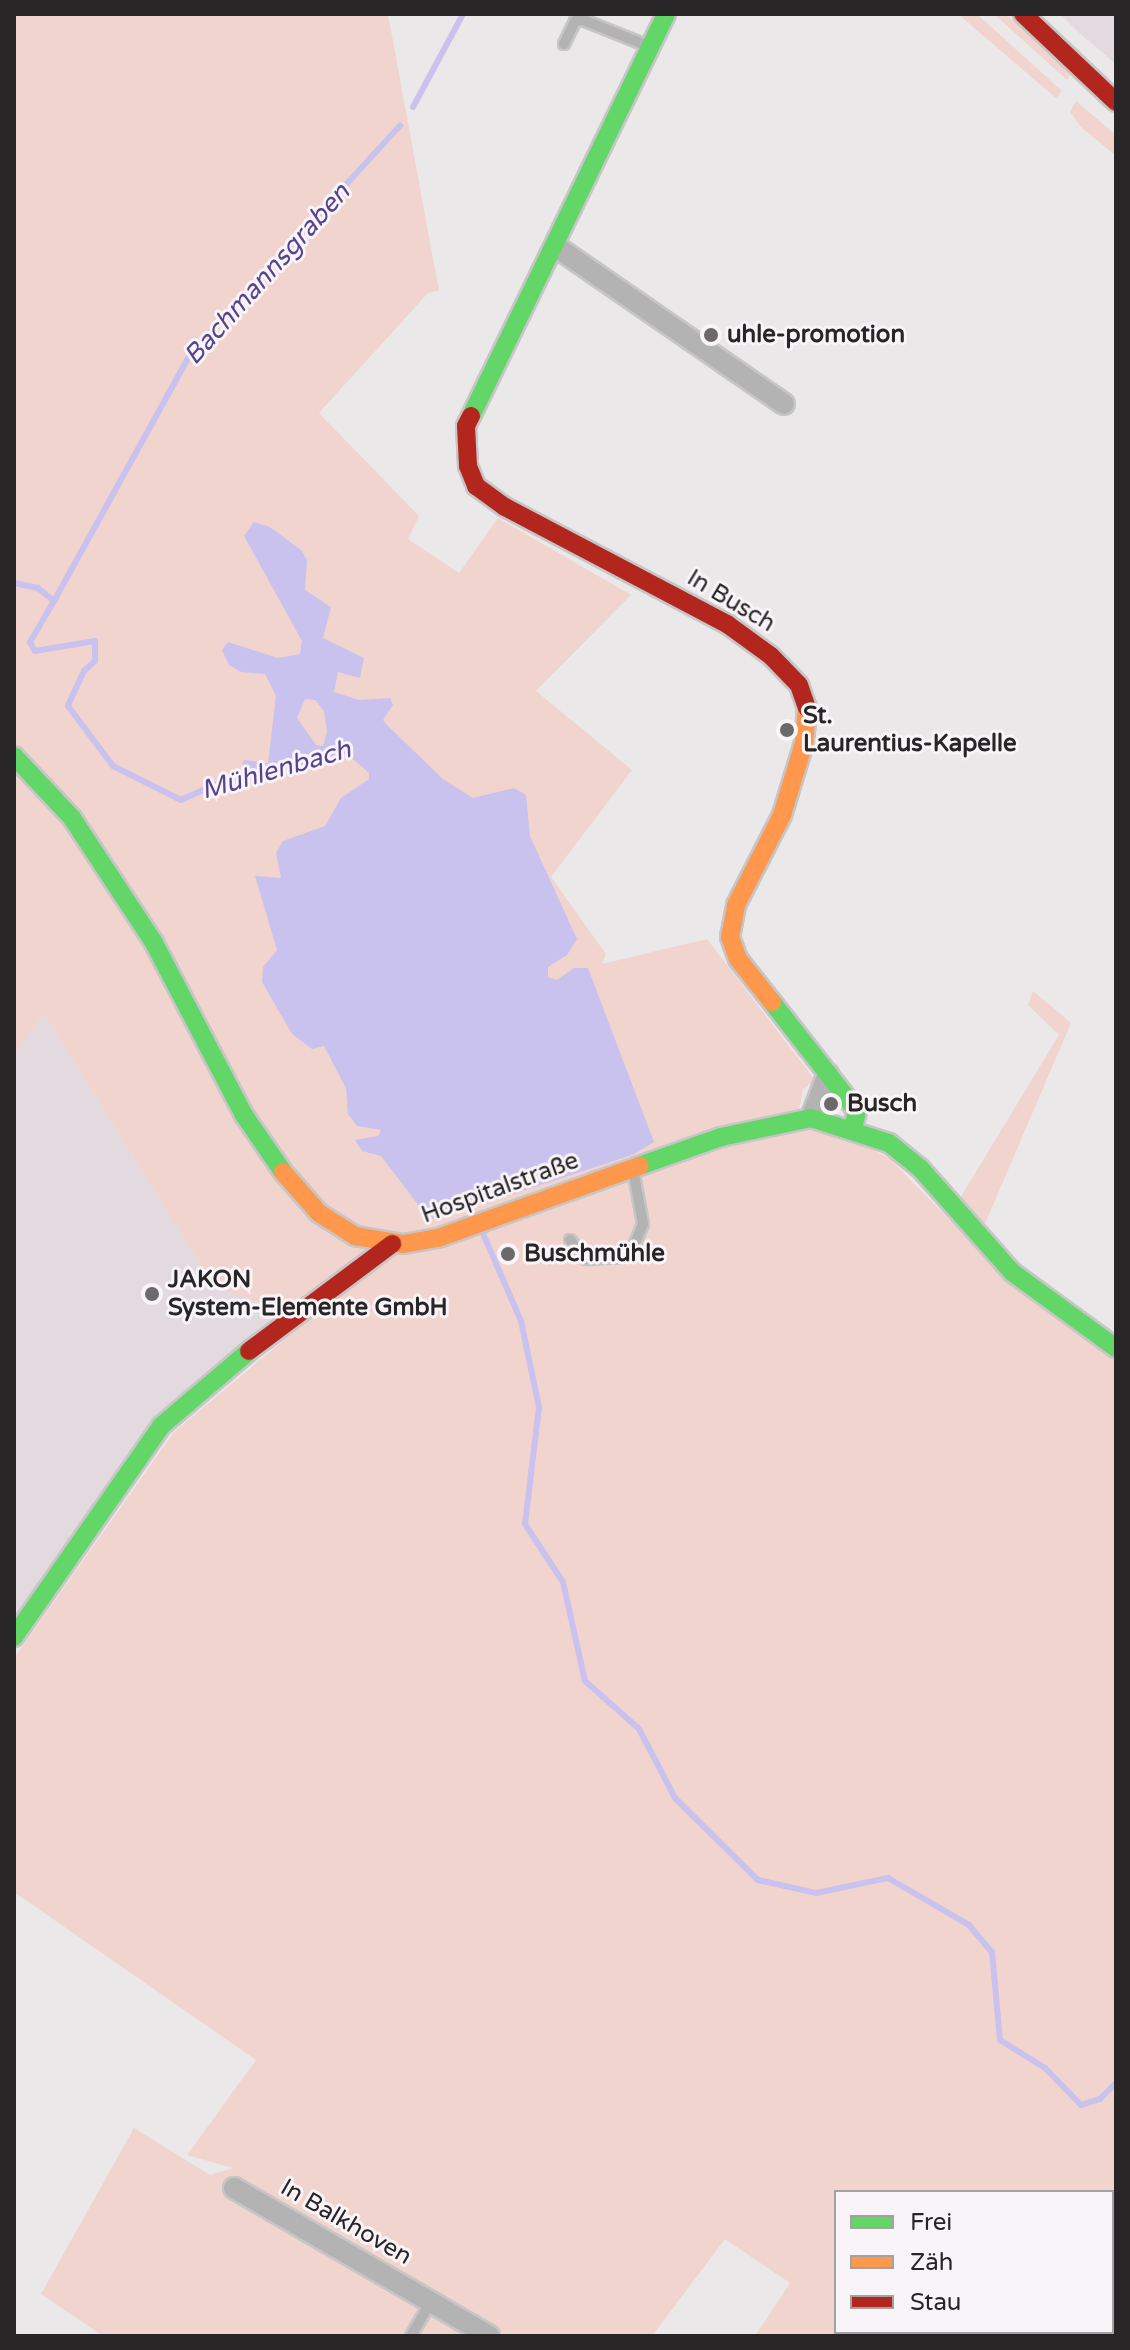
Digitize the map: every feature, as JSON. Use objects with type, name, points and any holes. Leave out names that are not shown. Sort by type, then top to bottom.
[{"type":"street","name":"In Busch","points":[[666,14],[466,426],[471,480],[505,507],[727,624],[771,656],[799,685],[807,704],[804,743],[782,815],[736,905],[730,937],[738,959],[857,1111],[853,1129]]},
{"type":"street","points":[[1023,14],[1116,102]]},
{"type":"street","points":[[555,246],[784,404]]},
{"type":"street","name":"Hospitalstraße","points":[[14,756],[72,818],[154,943],[244,1115],[275,1162],[334,1224],[355,1236],[392,1244],[438,1238],[721,1137],[811,1118],[889,1143],[920,1168],[1012,1272],[1116,1348]]},
{"type":"street","points":[[811,1118],[828,1074]]},
{"type":"street","points":[[14,1637],[161,1426],[265,1337],[392,1244]]},
{"type":"street","name":"In Balkhoven","points":[[234,2188],[489,2336]]},
{"type":"lane","points":[[564,44],[575,21],[583,20],[650,47]]},
{"type":"lane","points":[[570,1240],[586,1259],[620,1257],[632,1251],[643,1224],[632,1167]]},
{"type":"lane","points":[[411,2336],[431,2302]]},
{"type":"shaded area","points":[[14,14],[388,14],[439,291],[428,293],[319,413],[419,516],[408,539],[459,573],[498,518],[631,595],[536,691],[632,770],[551,877],[606,954],[602,964],[707,939],[815,1080],[803,1089],[799,1110],[890,1159],[948,1218],[1116,1354],[1116,2336],[755,2336],[790,2283],[725,2239],[652,2336],[103,2336],[41,2294],[134,2128],[210,2175],[233,2168],[187,2155],[256,2060],[14,1892],[14,1658],[174,1432],[310,1318],[215,1288],[44,1014],[14,1055]]},
{"type":"shaded area","points":[[958,14],[977,14],[1062,91],[1056,98]]},
{"type":"shaded area","points":[[994,14],[1006,14],[1070,75],[1067,80]]},
{"type":"shaded area","points":[[1060,14],[1116,14],[1116,64],[1077,31]]},
{"type":"shaded area","points":[[1076,101],[1116,135],[1116,156],[1081,127],[1070,112]]},
{"type":"shaded area","points":[[1033,991],[1071,1023],[984,1226],[960,1198],[1059,1035],[1028,1005]]},
{"type":"shaded area","points":[[44,1014],[215,1288],[290,1308],[160,1417],[14,1626],[14,1055]]},
{"type":"water","points":[[254,522],[270,527],[301,550],[307,560],[305,590],[331,607],[323,638],[364,658],[360,678],[338,672],[334,692],[359,700],[390,698],[393,705],[383,720],[386,724],[443,779],[473,798],[514,788],[526,795],[530,836],[577,939],[567,955],[548,967],[548,977],[557,980],[574,968],[588,968],[654,1142],[632,1155],[437,1219],[427,1216],[381,1156],[362,1151],[355,1140],[378,1136],[381,1130],[357,1126],[348,1114],[346,1088],[324,1046],[312,1049],[292,1034],[262,982],[263,967],[277,950],[255,876],[281,878],[276,853],[283,841],[325,826],[341,798],[369,779],[369,773],[347,754],[304,755],[283,772],[254,774],[242,765],[244,760],[268,763],[276,696],[265,674],[241,672],[229,665],[222,650],[228,642],[278,658],[300,654],[302,641],[244,536]],"holes":[[[305,699],[315,700],[324,711],[327,732],[323,746],[316,745],[297,718]]]},
{"type":"waterway","name":"Bachmannsgraben","points":[[413,107],[463,14]]},
{"type":"waterway","name":"Bachmannsgraben","points":[[54,601],[191,353],[400,126]]},
{"type":"waterway","name":"Mühlenbach","points":[[14,583],[38,588],[54,601],[30,642],[35,651],[95,641],[95,661],[84,671],[68,706],[113,766],[181,800],[223,781],[259,773]]},
{"type":"waterway","name":"Mühlenbach","points":[[294,765],[336,752]]},
{"type":"waterway","name":"Mühlenbach","points":[[481,1229],[521,1321],[539,1407],[525,1524],[563,1582],[585,1681],[639,1729],[675,1798],[758,1880],[816,1893],[888,1878],[969,1925],[992,1952],[1000,2040],[1045,2068],[1081,2105],[1100,2099],[1116,2083]]},
{"type":"traffic: fast","points":[[471,416],[666,14]]},
{"type":"traffic: fast","points":[[14,756],[72,818],[154,943],[244,1115],[283,1172]]},
{"type":"traffic: fast","points":[[772,1002],[857,1111],[853,1129]]},
{"type":"traffic: fast","points":[[639,1166],[721,1137],[811,1118],[889,1143],[920,1168],[1012,1272],[1116,1348]]},
{"type":"traffic: fast","points":[[14,1637],[161,1426],[249,1351]]},
{"type":"traffic: slow","points":[[772,1002],[738,959],[730,937],[736,905],[782,815],[804,743],[807,708]]},
{"type":"traffic: slow","points":[[283,1172],[319,1213],[355,1236],[403,1244],[438,1238],[639,1166]]},
{"type":"traffic: jam","points":[[1023,14],[1116,102]]},
{"type":"traffic: jam","points":[[471,416],[466,426],[468,466],[476,486],[505,507],[727,624],[771,656],[799,685],[807,708]]},
{"type":"traffic: jam","points":[[249,1351],[392,1244]]},
{"type":"place","name":"uhle-promotion","points":[[711,335]]},
{"type":"place","name":"St. Laurentius-Kapelle","points":[[787,730]]},
{"type":"place","name":"Busch","points":[[831,1104]]},
{"type":"place","name":"Buschmühle","points":[[508,1254]]},
{"type":"place","name":"JAKON System-Elemente GmbH","points":[[152,1294]]}]
